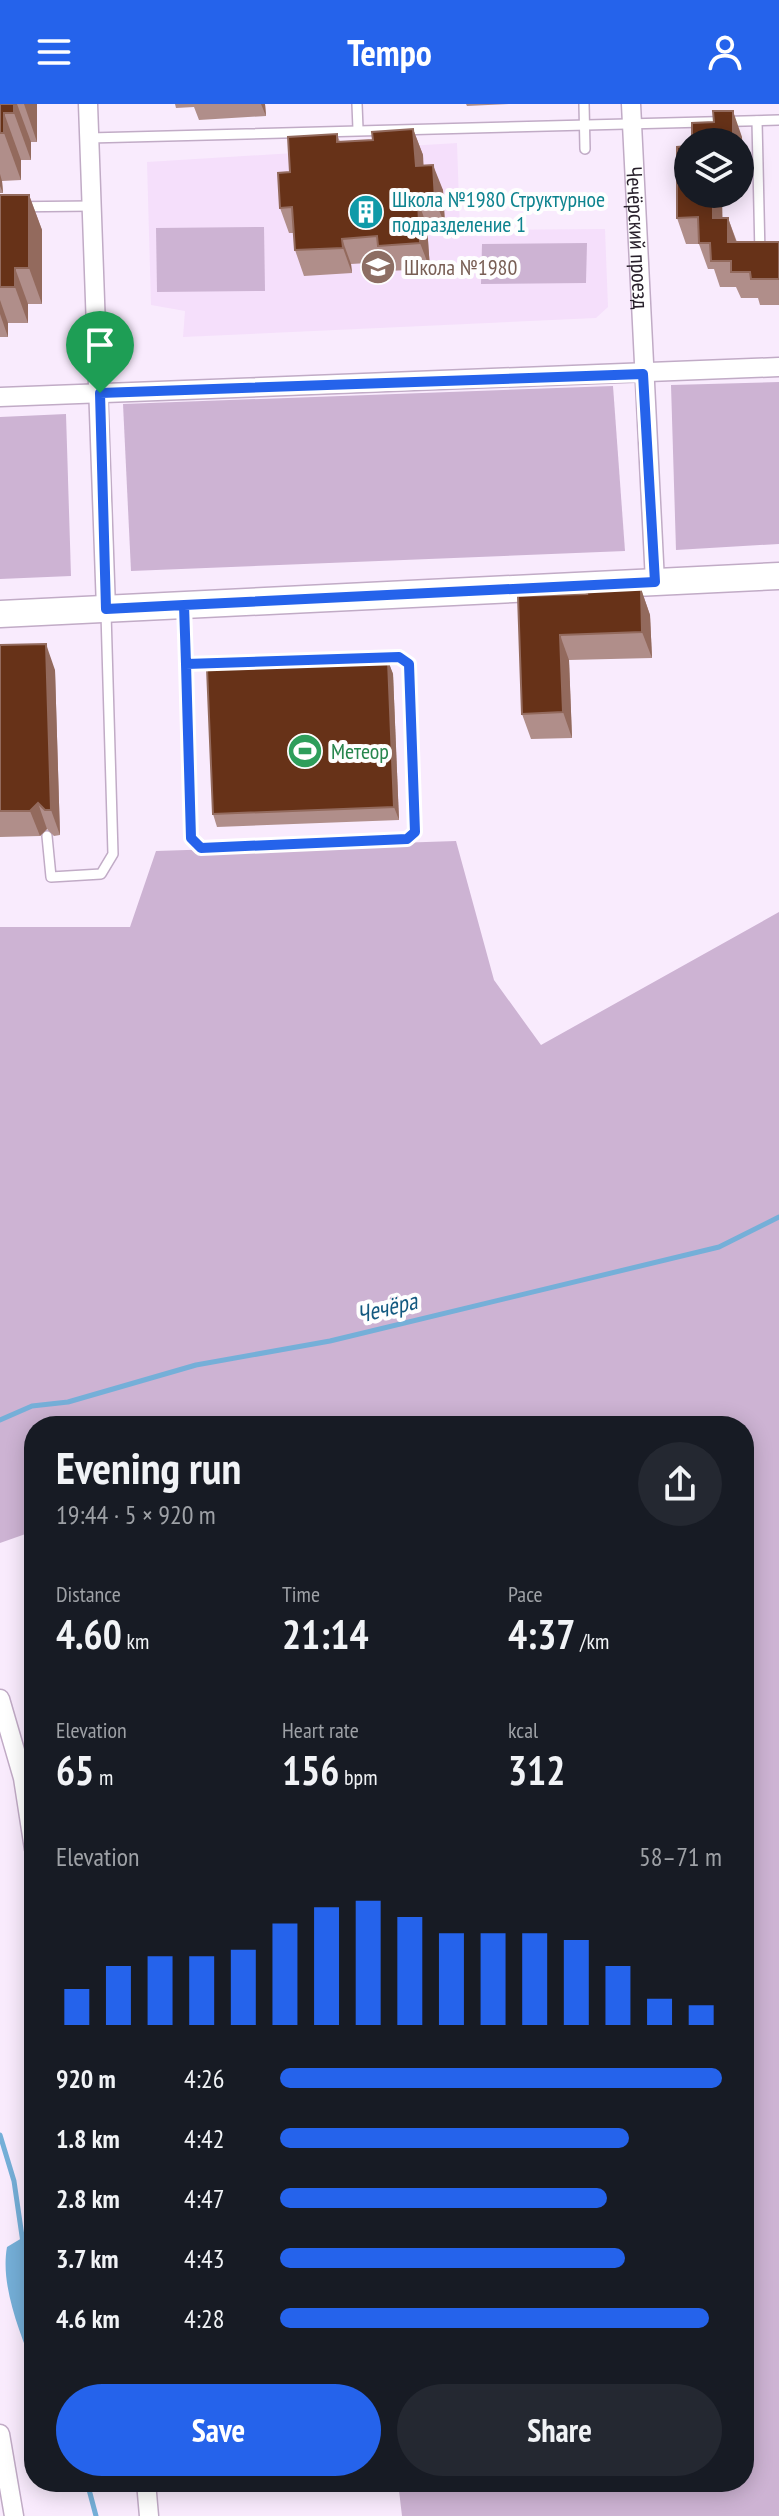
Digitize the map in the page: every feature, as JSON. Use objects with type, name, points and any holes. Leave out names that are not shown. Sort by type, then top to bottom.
[{"type":"main road","points":[[0,614],[779,576]]},
{"type":"street","points":[[88,104],[106,609]]},
{"type":"street","name":"Чечёрский проезд","points":[[632,112],[655,582]]},
{"type":"street","points":[[0,397],[779,367]]},
{"type":"street","points":[[0,1699],[24,1784]]},
{"type":"street","points":[[0,2434],[14,2516]]},
{"type":"street","points":[[147,2492],[149,2516]]},
{"type":"lane","points":[[357,104],[358,129]]},
{"type":"lane","points":[[584,104],[585,149]]},
{"type":"lane","points":[[89,138],[585,122],[632,112],[779,120]]},
{"type":"lane","points":[[757,121],[760,255],[779,254]]},
{"type":"lane","points":[[0,207],[92,206]]},
{"type":"lane","points":[[184,605],[191,838],[201,848],[407,839],[415,832],[409,664],[399,657],[186,664]]},
{"type":"lane","points":[[47,836],[51,877],[101,874],[113,854],[106,609]]},
{"type":"shaded area","name":"Школа №1980","points":[[457,143],[460,230],[605,229],[608,307],[596,318],[183,337],[185,311],[151,305],[147,162]]},
{"type":"shaded area","points":[[264,227],[265,291],[157,292],[156,228]]},
{"type":"shaded area","points":[[587,243],[586,283],[481,284],[482,244]]},
{"type":"shaded area","points":[[779,382],[779,544],[676,550],[671,385]]},
{"type":"shaded area","points":[[613,386],[625,551],[131,571],[123,404]]},
{"type":"shaded area","points":[[66,414],[71,576],[0,579],[0,417]]},
{"type":"shaded area","points":[[456,841],[494,980],[541,1045],[779,912],[779,2516],[402,2516],[399,2492],[754,2492],[754,1416],[24,1416],[24,1535],[0,1543],[0,927],[130,927],[156,851]]},
{"type":"water","points":[[24,2238],[24,2343],[6,2277],[7,2247]]},
{"type":"building","points":[[0,104],[14,104],[14,113],[4,113],[4,133],[0,133]]},
{"type":"building","points":[[713,111],[733,111],[733,128],[692,128],[692,123],[714,122]]},
{"type":"building","name":"Школа №1980 Структурное подразделение 1","points":[[413,129],[416,166],[433,165],[435,200],[418,201],[420,243],[378,246],[377,236],[342,239],[343,248],[295,250],[292,207],[280,208],[278,173],[290,172],[288,137],[337,134],[337,142],[373,140],[372,132]]},
{"type":"building","points":[[0,195],[29,195],[29,268],[15,268],[15,287],[0,287]]},
{"type":"building","points":[[677,208],[713,208],[713,218],[728,218],[728,242],[779,242],[779,279],[751,279],[750,272],[731,272],[731,261],[711,261],[710,243],[699,243],[698,217],[677,218]]},
{"type":"building","points":[[613,584],[614,590],[641,589],[642,632],[560,635],[563,712],[522,714],[518,596],[587,594],[584,585]]},
{"type":"building","points":[[46,644],[51,810],[45,810],[38,803],[30,811],[0,811],[0,645]]},
{"type":"building","name":"Метеор","points":[[388,661],[394,807],[213,814],[207,668]]},
{"type":"waterway","name":"Чечёра","points":[[0,1420],[32,1406],[68,1402],[196,1365],[330,1341],[719,1247],[779,1217]]},
{"type":"waterway","points":[[0,2135],[14,2181],[23,2243]]},
{"type":"waterway","points":[[90,2492],[96,2516]]},
{"type":"place","name":"Школа №1980 Структурное подразделение 1","points":[[366,212]]},
{"type":"place","name":"Школа №1980","points":[[378,267]]},
{"type":"place","name":"Метеор","points":[[305,751]]},
{"type":"route","points":[[100,393],[106,609],[184,605],[191,838],[201,848],[407,839],[415,832],[409,664],[399,657],[186,664],[184,605],[655,582],[643,374],[100,393]]}]
